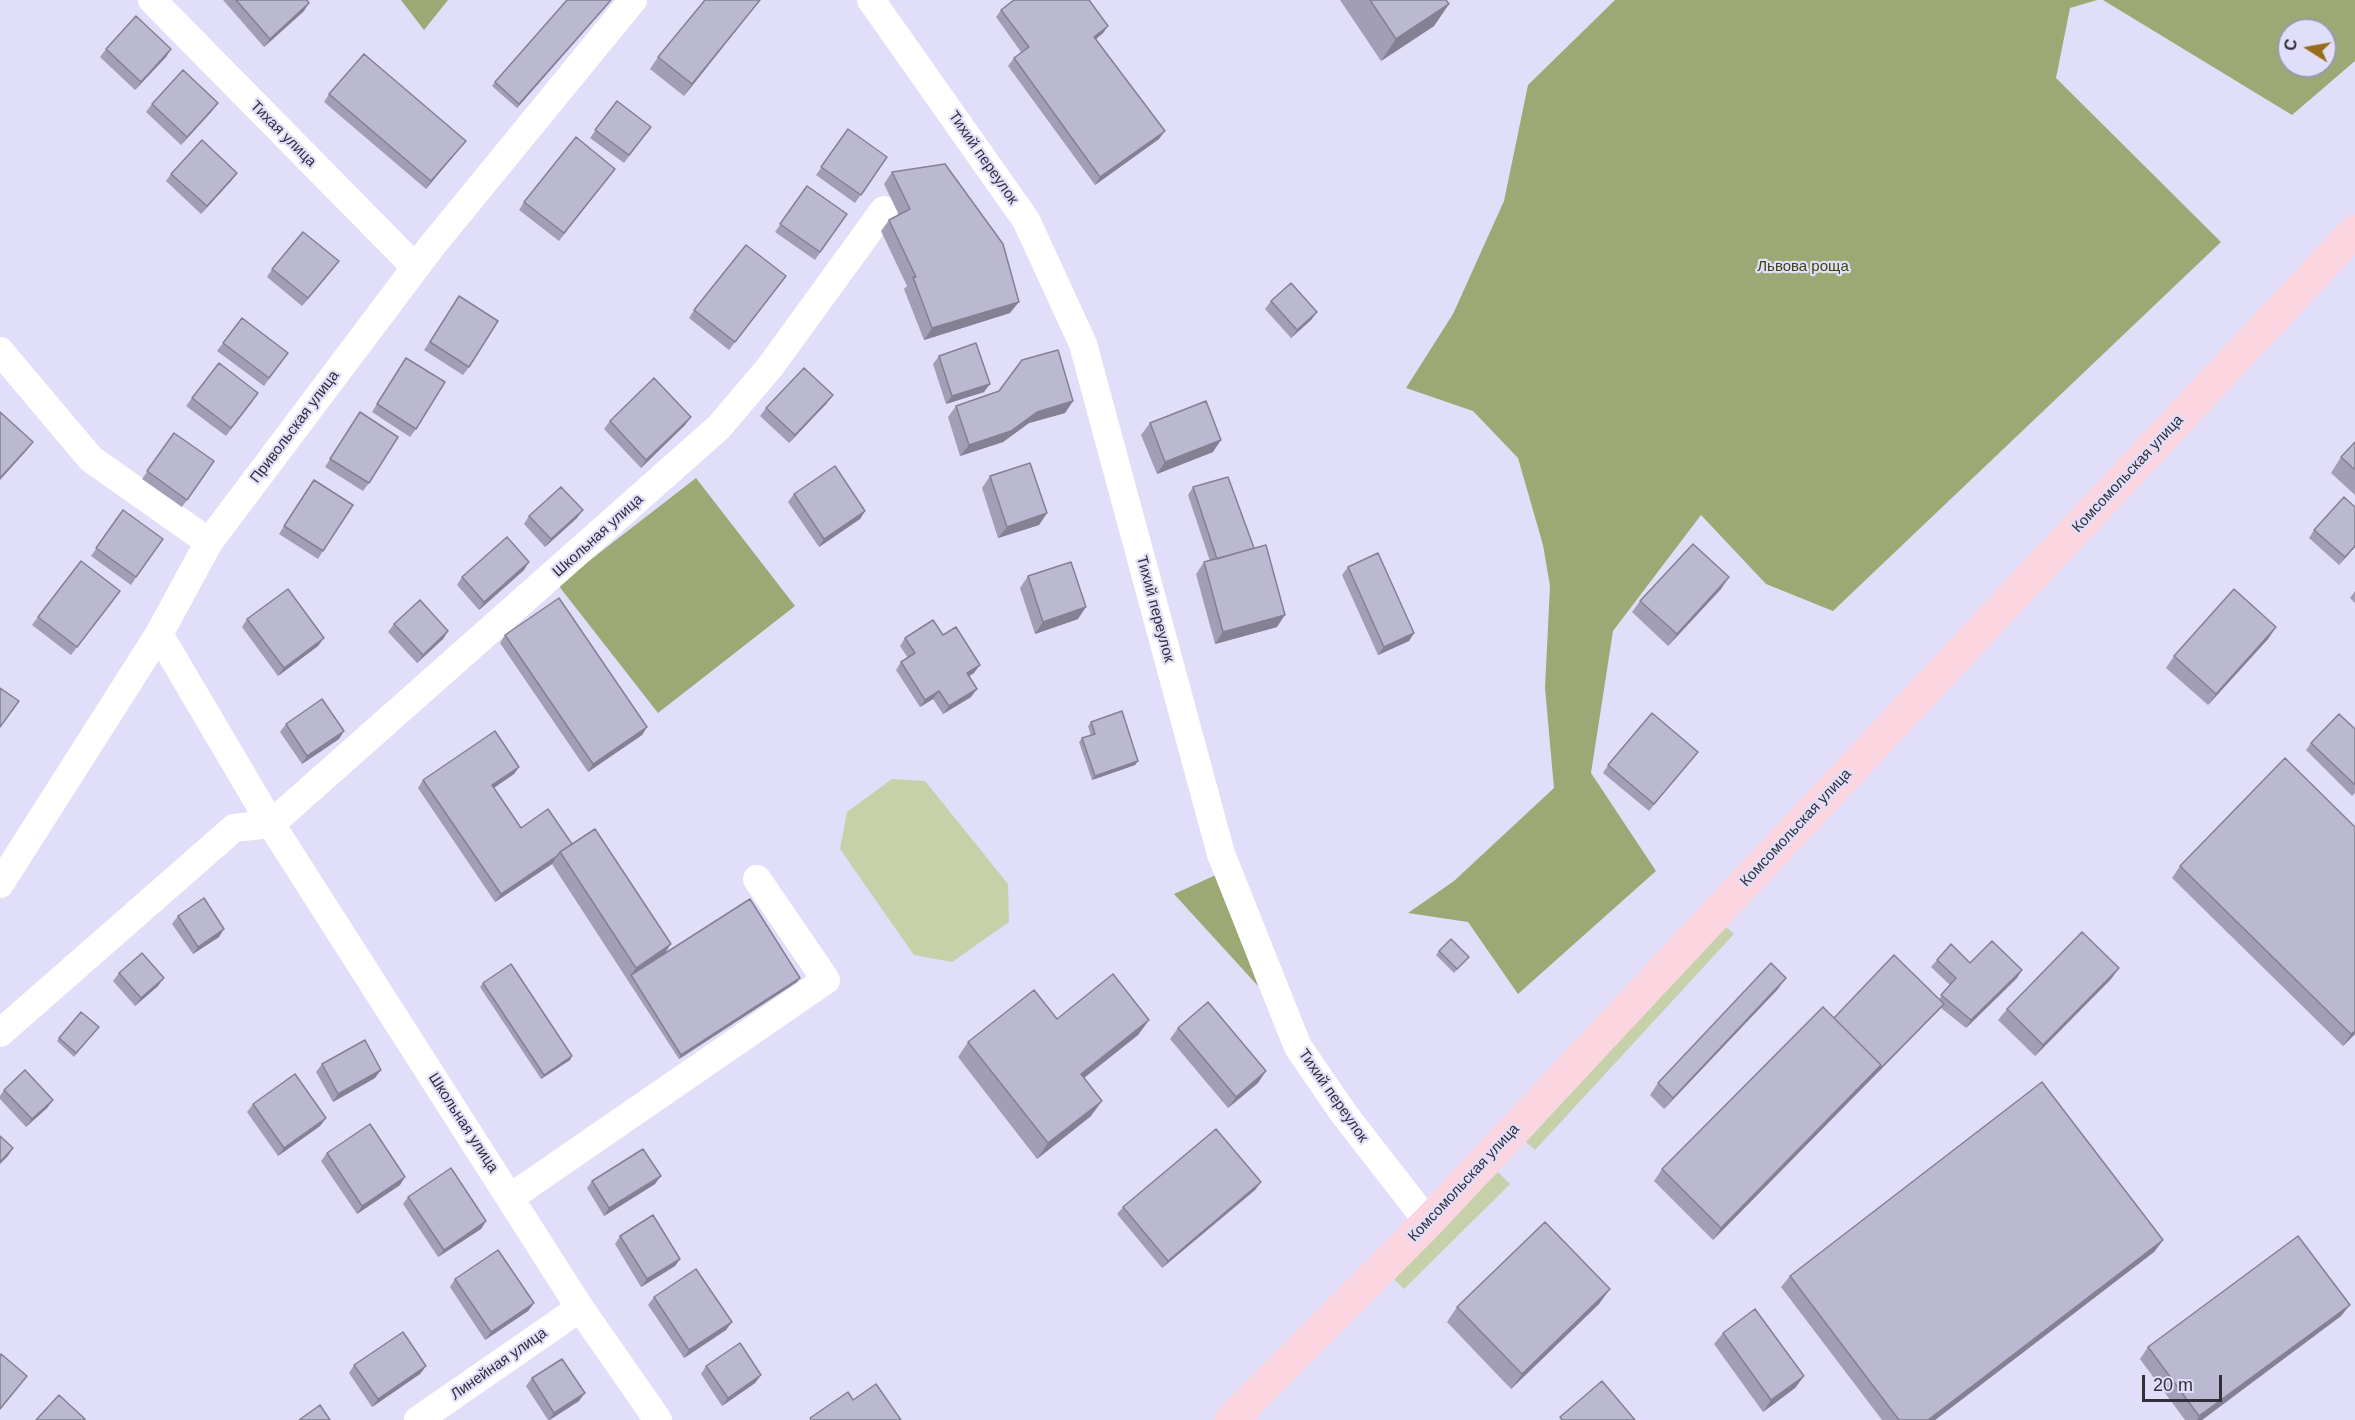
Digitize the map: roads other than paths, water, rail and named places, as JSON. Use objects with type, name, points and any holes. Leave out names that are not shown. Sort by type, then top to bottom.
[{"type":"main road","name":"Комсомольская улица","points":[[1232,1420],[1428,1222],[2355,231]]},
{"type":"street","name":"Тихая улица","points":[[152,0],[415,267]]},
{"type":"street","name":"Привольская улица","points":[[0,884],[159,634],[209,542],[415,267],[633,0]]},
{"type":"street","name":"Тихий переулок","points":[[871,0],[1026,220],[1079,334],[1221,854],[1298,1047],[1344,1114],[1428,1222]]},
{"type":"street","name":"Школьная улица","points":[[271,824],[719,427],[770,367],[884,210]]},
{"type":"street","points":[[0,351],[91,459],[209,542]]},
{"type":"street","name":"Школьная улица","points":[[159,634],[271,824],[580,1308],[658,1420]]},
{"type":"street","points":[[0,1033],[234,828],[271,824]]},
{"type":"street","points":[[511,1197],[826,980],[757,879]]},
{"type":"street","name":"Линейная улица","points":[[418,1420],[580,1308]]},
{"type":"park label","name":"Львова роща","points":[[1803,267]]}]
